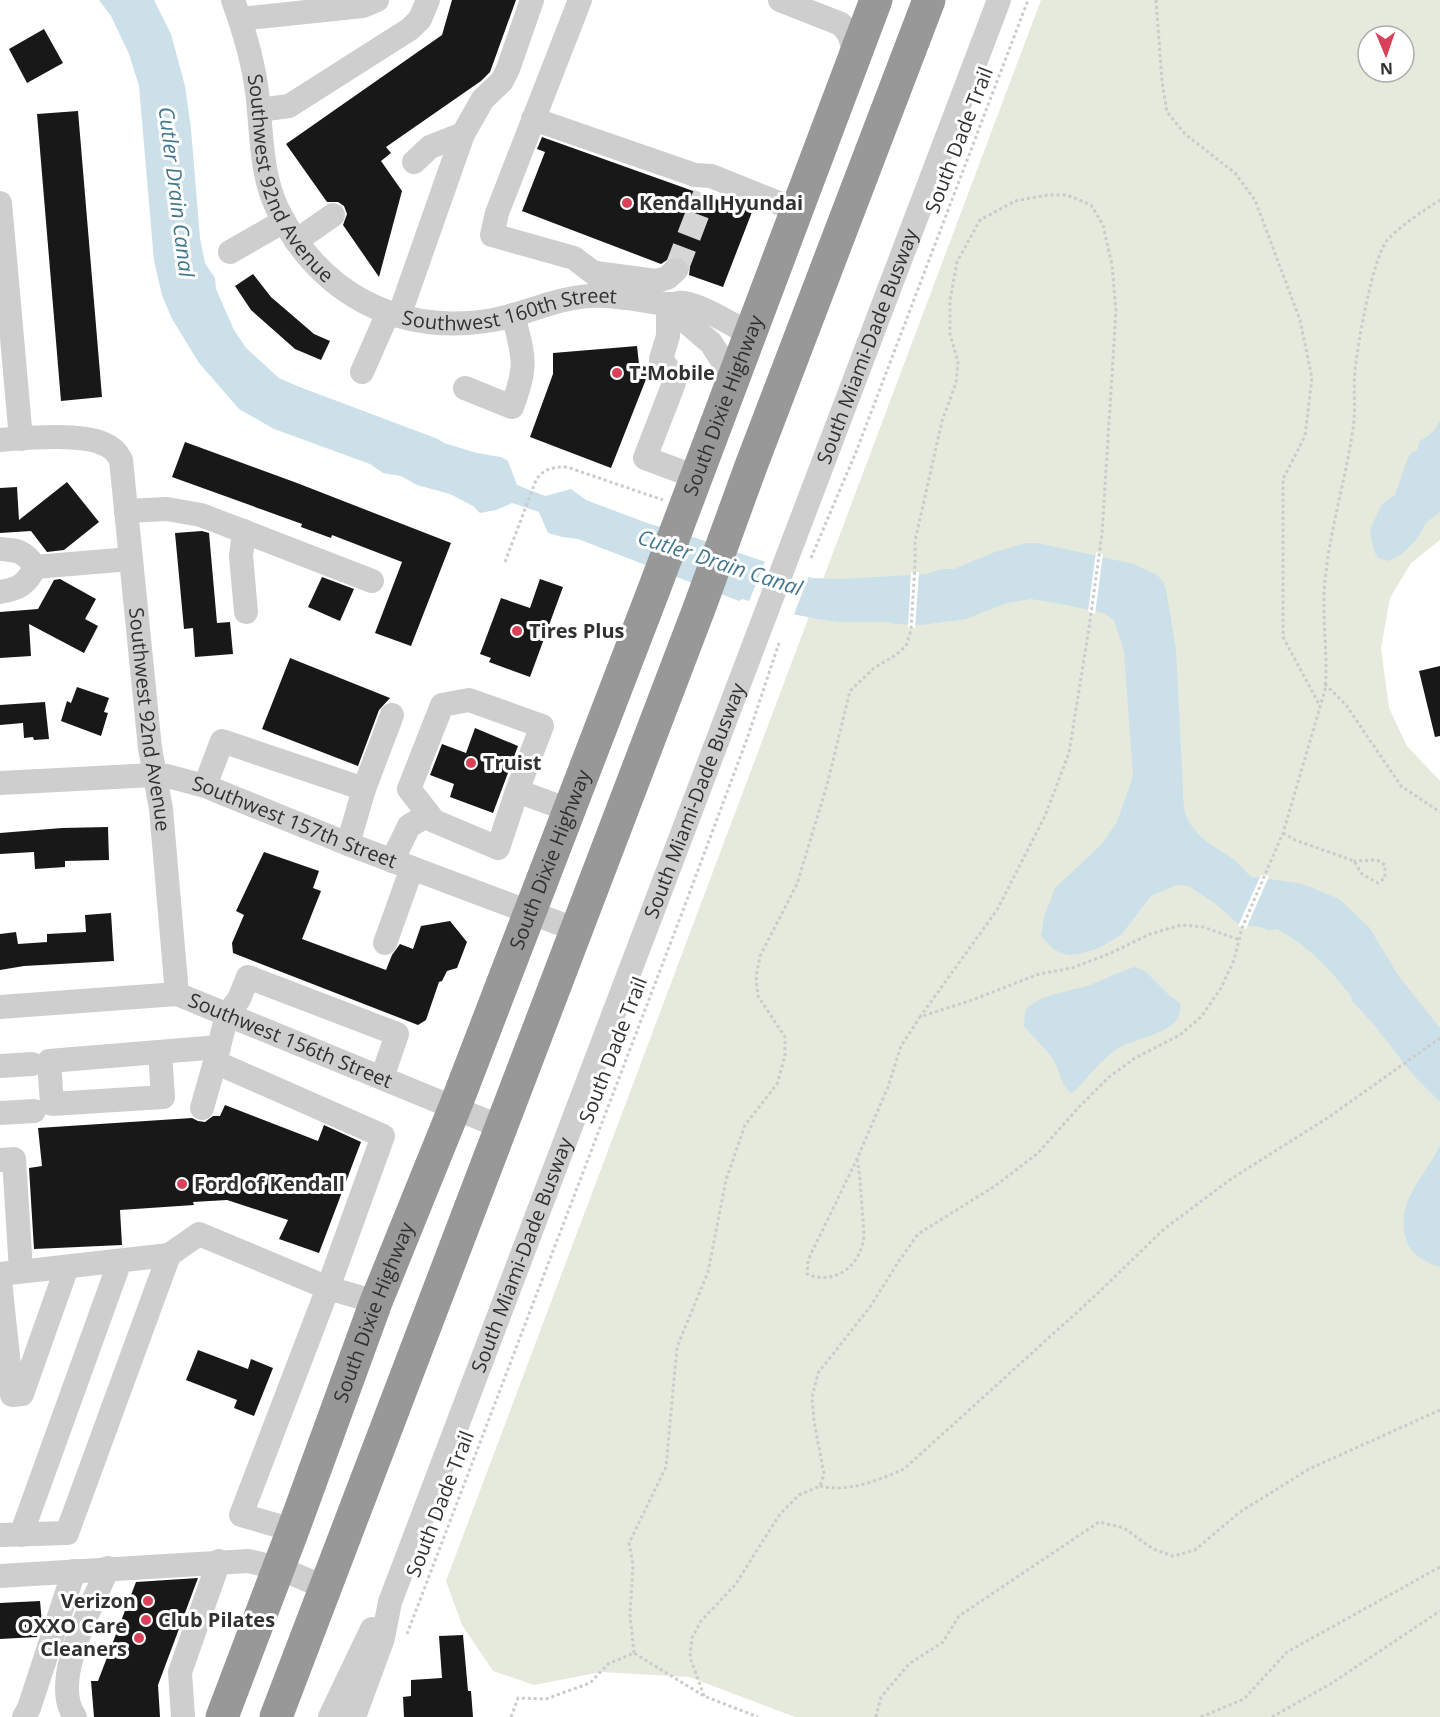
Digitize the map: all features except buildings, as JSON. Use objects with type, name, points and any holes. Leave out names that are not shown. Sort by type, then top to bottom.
[{"type":"highway","name":"South Dixie Highway","points":[[222,1717],[376,1302],[455,1107],[653,592],[876,0]]},
{"type":"highway","points":[[276,1717],[929,0]]},
{"type":"highway","points":[[750,334],[761,348],[768,368],[773,411]]},
{"type":"street","points":[[236,10],[363,6],[377,0]]},
{"type":"street","points":[[259,110],[289,106],[410,28],[420,19],[428,0]]},
{"type":"street","name":"Southwest 160th Street","points":[[532,0],[502,81],[483,99],[464,134],[393,315],[424,322],[450,324],[481,322],[513,315],[552,302],[591,296],[668,304],[684,303],[750,334]]},
{"type":"street","points":[[580,0],[497,213],[492,235],[574,258],[626,298]]},
{"type":"street","points":[[780,0],[841,24],[849,34],[855,54]]},
{"type":"street","name":"South Miami-Dade Busway","points":[[354,1717],[383,1638],[390,1602],[763,620],[800,554],[999,0]]},
{"type":"street","name":"Southwest 92nd Avenue","points":[[236,10],[252,60],[267,179],[276,205],[290,231],[320,270],[343,290],[393,315]]},
{"type":"street","points":[[533,119],[694,175],[708,185],[796,210]]},
{"type":"street","points":[[414,162],[430,147],[464,134]]},
{"type":"street","points":[[0,203],[10,439]]},
{"type":"street","points":[[230,252],[333,215]]},
{"type":"street","points":[[592,272],[656,281],[667,278],[676,270]]},
{"type":"street","points":[[668,304],[711,343],[734,379]]},
{"type":"street","points":[[668,304],[668,336],[661,359],[674,377],[674,383],[645,458],[688,499]]},
{"type":"street","points":[[362,372],[393,315]]},
{"type":"street","points":[[465,388],[512,407],[522,381],[524,363],[513,315]]},
{"type":"street","name":"Southwest 92nd Avenue","points":[[10,439],[95,441],[111,447],[117,453],[123,470],[130,559],[154,775],[161,808],[177,994]]},
{"type":"street","points":[[126,511],[167,509],[201,515],[372,581]]},
{"type":"street","points":[[244,531],[241,556],[246,612]]},
{"type":"street","points":[[0,549],[20,550],[28,556],[34,567],[29,580],[15,589],[0,592]]},
{"type":"street","points":[[34,567],[130,559]]},
{"type":"street","points":[[469,700],[542,726],[517,791],[498,848],[434,821],[409,789],[442,705],[469,700]]},
{"type":"street","points":[[348,844],[364,789],[392,715]]},
{"type":"street","points":[[205,786],[222,741],[364,789]]},
{"type":"street","name":"Southwest 157th Street","points":[[0,783],[167,776],[205,786],[348,844],[577,930]]},
{"type":"street","points":[[517,791],[569,810]]},
{"type":"street","points":[[385,943],[409,826],[428,814]]},
{"type":"street","points":[[202,1108],[227,1015],[239,999],[248,977],[397,1034],[382,1078]]},
{"type":"street","name":"Southwest 156th Street","points":[[0,1007],[177,994],[501,1126]]},
{"type":"street","points":[[160,1052],[164,1097],[52,1104],[48,1061],[160,1052],[217,1055],[383,1136],[328,1288],[241,1515],[293,1530]]},
{"type":"street","points":[[0,1066],[32,1064]]},
{"type":"street","points":[[0,1113],[34,1111]]},
{"type":"street","points":[[0,1160],[14,1159],[7,1275],[12,1395],[22,1394],[67,1267]]},
{"type":"street","points":[[7,1275],[169,1256],[199,1234],[328,1288],[376,1302]]},
{"type":"street","points":[[120,1261],[10,1535],[67,1533],[169,1256]]},
{"type":"street","points":[[0,1576],[219,1561],[260,1562],[326,1588]]},
{"type":"street","points":[[183,1717],[180,1672],[219,1561]]},
{"type":"street","points":[[75,1717],[68,1699],[67,1677],[74,1649],[108,1568]]},
{"type":"street","points":[[24,1717],[29,1708],[74,1571]]},
{"type":"street","name":"South Miami-Dade Busway","points":[[330,1717],[370,1633],[390,1602]]},
{"type":"path","name":"South Dade Trail","points":[[800,554],[856,452],[1028,0]]},
{"type":"path","points":[[1156,0],[1162,81],[1167,112],[1185,134],[1235,173],[1255,200],[1300,320],[1312,378],[1305,436],[1283,479],[1283,637],[1319,705]]},
{"type":"path","points":[[633,1653],[630,1615],[633,1565],[629,1543],[666,1467],[677,1347],[708,1272],[726,1180],[745,1125],[777,1084],[785,1056],[785,1037],[758,996],[756,977],[760,956],[797,884],[827,785],[850,692],[874,668],[906,646],[911,630],[915,541],[942,422],[956,383],[958,362],[950,333],[950,300],[957,262],[980,220],[1016,201],[1047,195],[1067,195],[1091,205],[1102,225],[1112,265],[1116,311],[1102,534],[1069,753],[1045,816],[997,910],[901,1046],[888,1087],[857,1159],[807,1260],[807,1274],[818,1279],[839,1276],[855,1261],[864,1241],[857,1159]]},
{"type":"path","points":[[820,1486],[824,1474],[812,1397],[818,1373],[870,1307],[918,1234],[995,1186],[1038,1153],[1109,1077],[1135,1058],[1180,1035],[1201,1017],[1221,988],[1234,960],[1242,928],[1283,833],[1325,684],[1324,595],[1330,540],[1354,427],[1355,371],[1377,263],[1386,242],[1425,208],[1440,200]]},
{"type":"path","points":[[505,562],[541,472],[553,466],[567,467],[688,499]]},
{"type":"path","name":"South Dade Trail","points":[[405,1639],[685,905],[748,736],[781,638]]},
{"type":"path","points":[[1325,684],[1346,705],[1401,786],[1440,812]]},
{"type":"path","points":[[1283,833],[1295,840],[1354,861],[1377,860],[1385,865],[1385,878],[1378,883],[1362,874],[1354,861]]},
{"type":"path","points":[[920,1017],[1039,974],[1072,968],[1111,953],[1150,934],[1180,925],[1203,927],[1240,940]]},
{"type":"path","points":[[704,1696],[690,1657],[692,1638],[701,1621],[735,1585],[780,1514],[799,1495],[820,1486],[833,1490],[875,1482],[904,1469],[1096,1295],[1164,1229],[1231,1179],[1329,1117],[1440,1038]]},
{"type":"path","points":[[876,1717],[881,1697],[909,1664],[943,1642],[959,1616],[1099,1522],[1124,1528],[1153,1549],[1173,1556],[1195,1550],[1240,1512],[1309,1469],[1440,1410]]},
{"type":"path","points":[[1202,1717],[1244,1699],[1287,1652],[1440,1567]]},
{"type":"path","points":[[1272,1717],[1332,1683],[1440,1611]]},
{"type":"path","points":[[633,1653],[704,1696],[758,1717]]},
{"type":"path","points":[[512,1717],[518,1698],[546,1699],[590,1683],[608,1664],[633,1653]]},
{"type":"shaded area","points":[[1041,0],[1440,0],[1440,540],[1411,563],[1390,598],[1381,648],[1389,708],[1407,746],[1440,781],[1440,1717],[795,1717],[689,1677],[601,1672],[534,1685],[493,1671],[462,1625],[446,1581]]},
{"type":"water","name":"Cutler Drain Canal","points":[[99,0],[154,0],[171,34],[185,86],[200,238],[205,263],[215,278],[216,289],[234,330],[246,348],[279,378],[444,443],[477,453],[501,457],[508,461],[517,485],[545,496],[571,489],[586,500],[647,523],[812,578],[842,579],[927,574],[941,569],[954,569],[995,552],[1026,543],[1037,543],[1134,564],[1157,575],[1163,581],[1166,590],[1176,649],[1184,809],[1187,818],[1197,833],[1233,859],[1254,878],[1303,884],[1339,899],[1369,927],[1398,975],[1440,1028],[1440,1102],[1414,1076],[1318,958],[1277,929],[1268,930],[1238,924],[1216,904],[1188,886],[1176,885],[1151,896],[1121,935],[1099,948],[1068,955],[1054,950],[1041,936],[1044,917],[1055,888],[1102,844],[1117,822],[1133,776],[1124,651],[1114,620],[1103,613],[1031,599],[1007,603],[966,619],[922,625],[839,622],[797,615],[742,599],[739,601],[578,539],[548,533],[539,512],[512,503],[496,510],[480,513],[473,506],[450,494],[417,485],[401,476],[383,473],[370,464],[274,429],[239,409],[199,363],[171,317],[162,295],[154,261],[139,86],[129,54],[111,16]]},
{"type":"water","points":[[1440,421],[1440,512],[1427,522],[1416,540],[1402,554],[1388,561],[1378,558],[1370,535],[1371,527],[1382,504],[1395,495],[1412,452],[1417,451],[1420,441],[1433,432]]},
{"type":"water","points":[[1134,967],[1145,971],[1180,1003],[1178,1017],[1173,1024],[1161,1032],[1117,1049],[1071,1093],[1064,1085],[1047,1051],[1024,1026],[1025,1011],[1045,997],[1090,985]]},
{"type":"water","points":[[1440,1145],[1440,1267],[1415,1254],[1408,1245],[1403,1226],[1404,1213],[1413,1190]]},
{"type":"pier","points":[[1096,552],[1103,554],[1095,614],[1088,612]]},
{"type":"pier","points":[[766,559],[809,575],[793,617],[748,604]]},
{"type":"pier","points":[[911,572],[919,572],[915,628],[908,628]]},
{"type":"pier","points":[[1261,875],[1269,876],[1246,929],[1242,928],[1238,926]]},
{"type":"tunnel","points":[[676,270],[705,194]]},
{"type":"place","name":"Kendall Hyundai","points":[[627,203]]},
{"type":"place","name":"T-Mobile","points":[[617,373]]},
{"type":"place","name":"Tires Plus","points":[[517,631]]},
{"type":"place","name":"Truist","points":[[471,763]]},
{"type":"place","name":"Ford of Kendall","points":[[182,1184]]},
{"type":"place","name":"Verizon","points":[[148,1601]]},
{"type":"place","name":"Club Pilates","points":[[146,1620]]},
{"type":"place","name":"OXXO Care Cleaners","points":[[139,1638]]}]
